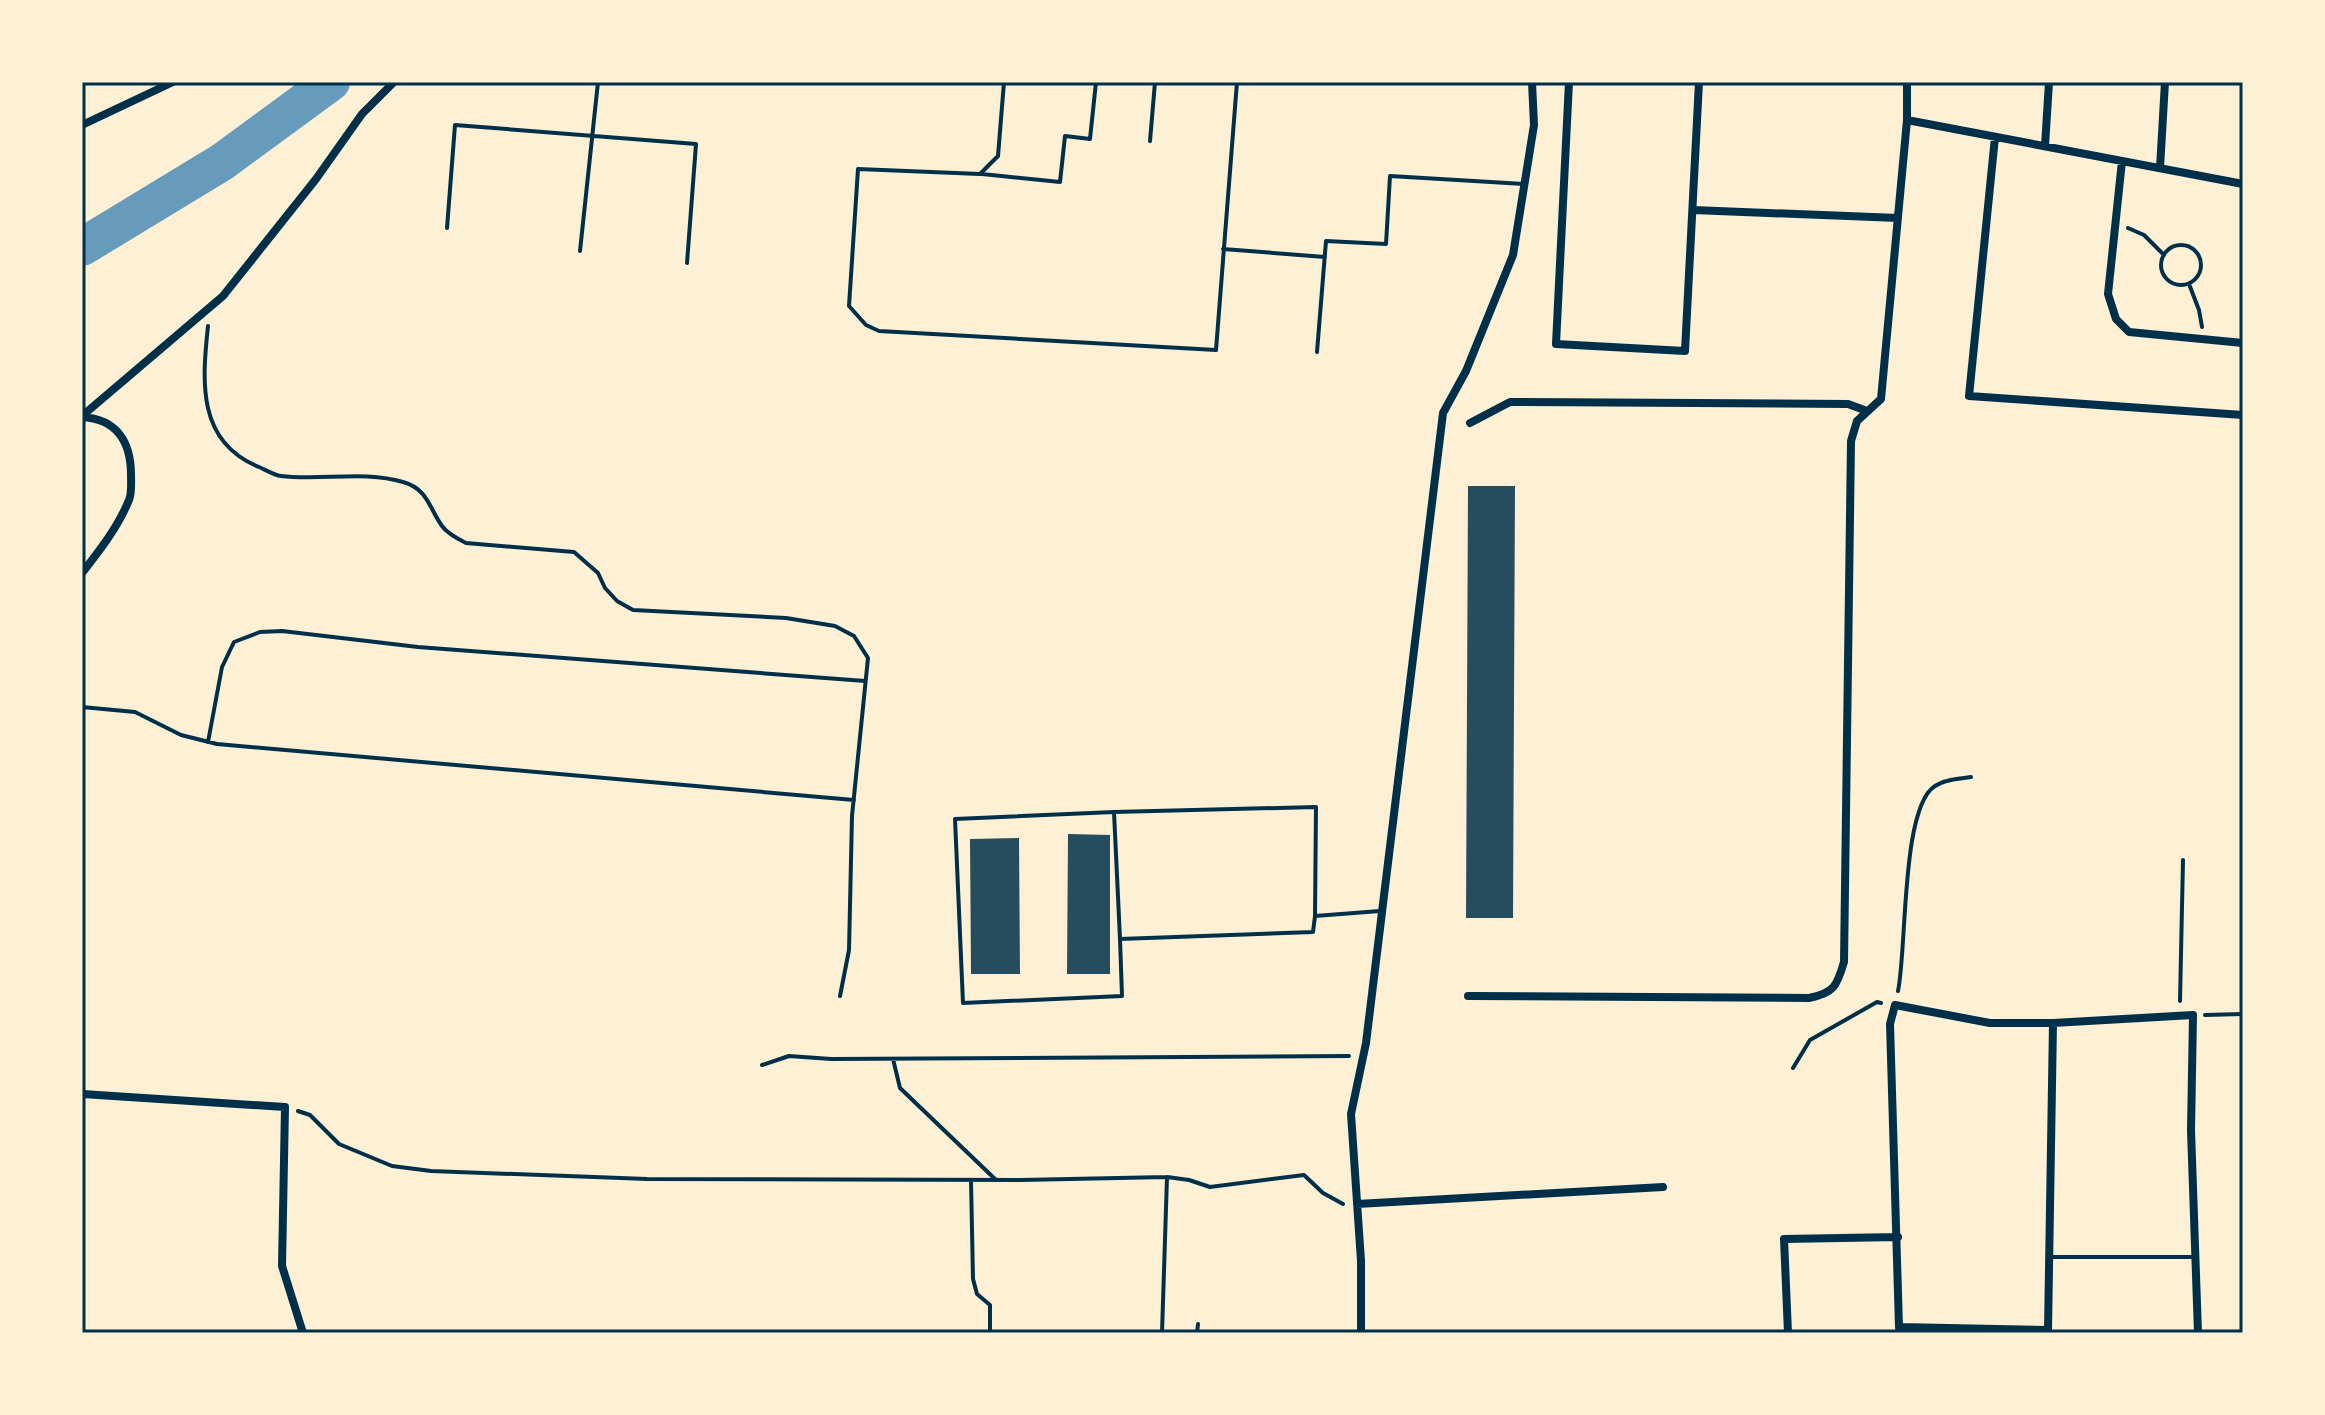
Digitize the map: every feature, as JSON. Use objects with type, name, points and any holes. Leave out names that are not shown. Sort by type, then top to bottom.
[{"type":"street","points":[[82,125],[173,82]]},
{"type":"street","points":[[82,416],[223,296],[316,179],[362,114],[394,82]]},
{"type":"street","points":[[1361,1333],[1351,1114],[1363,1056],[1443,413],[1466,371],[1513,255],[1534,125],[1532,82]]},
{"type":"street","points":[[1569,82],[1556,344],[1685,351],[1699,82]]},
{"type":"street","points":[[1468,996],[1809,998],[1826,994],[1838,983],[1844,962],[1851,441],[1857,421],[1881,399],[1907,120],[1907,82]]},
{"type":"street","points":[[2045,146],[2049,82]]},
{"type":"street","points":[[2160,168],[2165,82]]},
{"type":"street","points":[[1907,120],[2243,184]]},
{"type":"street","points":[[1995,137],[1969,396],[2243,415]]},
{"type":"street","points":[[2122,161],[2108,294],[2116,319],[2129,332],[2243,343]]},
{"type":"street","points":[[1693,210],[1898,218]]},
{"type":"street","points":[[1470,423],[1510,402],[1848,404],[1867,411]]},
{"type":"street","points":[[82,416],[99,418],[119,433],[131,456],[131,497],[107,540],[82,573]]},
{"type":"street","points":[[2053,1023],[2048,1332],[1900,1330],[1890,1024],[1895,1005],[1990,1023],[2053,1023],[2193,1015],[2191,1130],[2198,1333]]},
{"type":"street","points":[[82,1094],[285,1107],[282,1266],[303,1333]]},
{"type":"street","points":[[1357,1204],[1663,1187]]},
{"type":"street","points":[[1788,1333],[1784,1239],[1898,1237]]},
{"type":"lane","points":[[580,251],[598,82]]},
{"type":"lane","points":[[980,174],[998,156],[1004,82]]},
{"type":"lane","points":[[1096,82],[1090,139],[1065,136],[1060,182],[980,174],[858,169],[849,306],[866,325],[879,331],[1216,350],[1237,82]]},
{"type":"lane","points":[[1150,141],[1155,82]]},
{"type":"lane","points":[[447,228],[455,125],[696,144],[687,263]]},
{"type":"lane","points":[[1317,352],[1326,241],[1386,244],[1390,176],[1524,184]]},
{"type":"lane","points":[[1223,249],[1325,257]]},
{"type":"lane","points":[[1114,812],[1122,996],[963,1003],[955,819],[1114,812],[1316,807],[1313,932],[1120,939]]},
{"type":"lane","points":[[1315,916],[1382,910]]},
{"type":"lane","points":[[2049,1257],[2195,1257]]},
{"type":"path","points":[[2116,221],[2144,235],[2164,255]]},
{"type":"path","points":[[2177,245],[2196,250],[2201,269],[2189,284],[2176,284],[2166,278],[2161,265],[2164,255],[2177,245]]},
{"type":"path","points":[[2189,284],[2199,310],[2205,340]]},
{"type":"path","points":[[210,307],[204,365],[208,410],[223,444],[240,460],[279,476],[387,478],[406,482],[418,489],[433,507],[442,527],[456,538],[466,543],[574,552],[598,573],[605,588],[617,601],[633,610],[786,618],[835,626],[854,636],[868,658],[854,800],[849,950],[840,996]]},
{"type":"path","points":[[208,742],[222,667],[234,642],[260,632],[282,631],[418,647],[865,681]]},
{"type":"path","points":[[82,707],[135,712],[181,735],[208,742],[854,800]]},
{"type":"path","points":[[1793,1068],[1810,1040],[1877,1002],[1895,1005],[1902,968],[1910,848],[1922,801],[1934,786],[1971,777]]},
{"type":"path","points":[[2179,1016],[2183,860]]},
{"type":"path","points":[[2193,1015],[2243,1014]]},
{"type":"path","points":[[762,1065],[789,1056],[893,1059],[1363,1056]]},
{"type":"path","points":[[893,1059],[900,1088],[996,1180]]},
{"type":"path","points":[[285,1107],[310,1115],[339,1144],[392,1166],[431,1171],[647,1179],[1167,1177],[1210,1187],[1304,1175],[1323,1193],[1341,1204],[1357,1204]]},
{"type":"path","points":[[1162,1333],[1167,1177]]},
{"type":"path","points":[[971,1180],[973,1279],[977,1294],[990,1305],[990,1333]]},
{"type":"path","points":[[1197,1333],[1198,1324]]},
{"type":"building","points":[[1468,486],[1515,486],[1513,918],[1466,918]]},
{"type":"building","points":[[1068,834],[1110,835],[1110,974],[1067,974]]},
{"type":"building","points":[[1019,838],[1020,974],[971,974],[970,839]]},
{"type":"waterway","points":[[82,247],[222,162],[331,82]]}]
